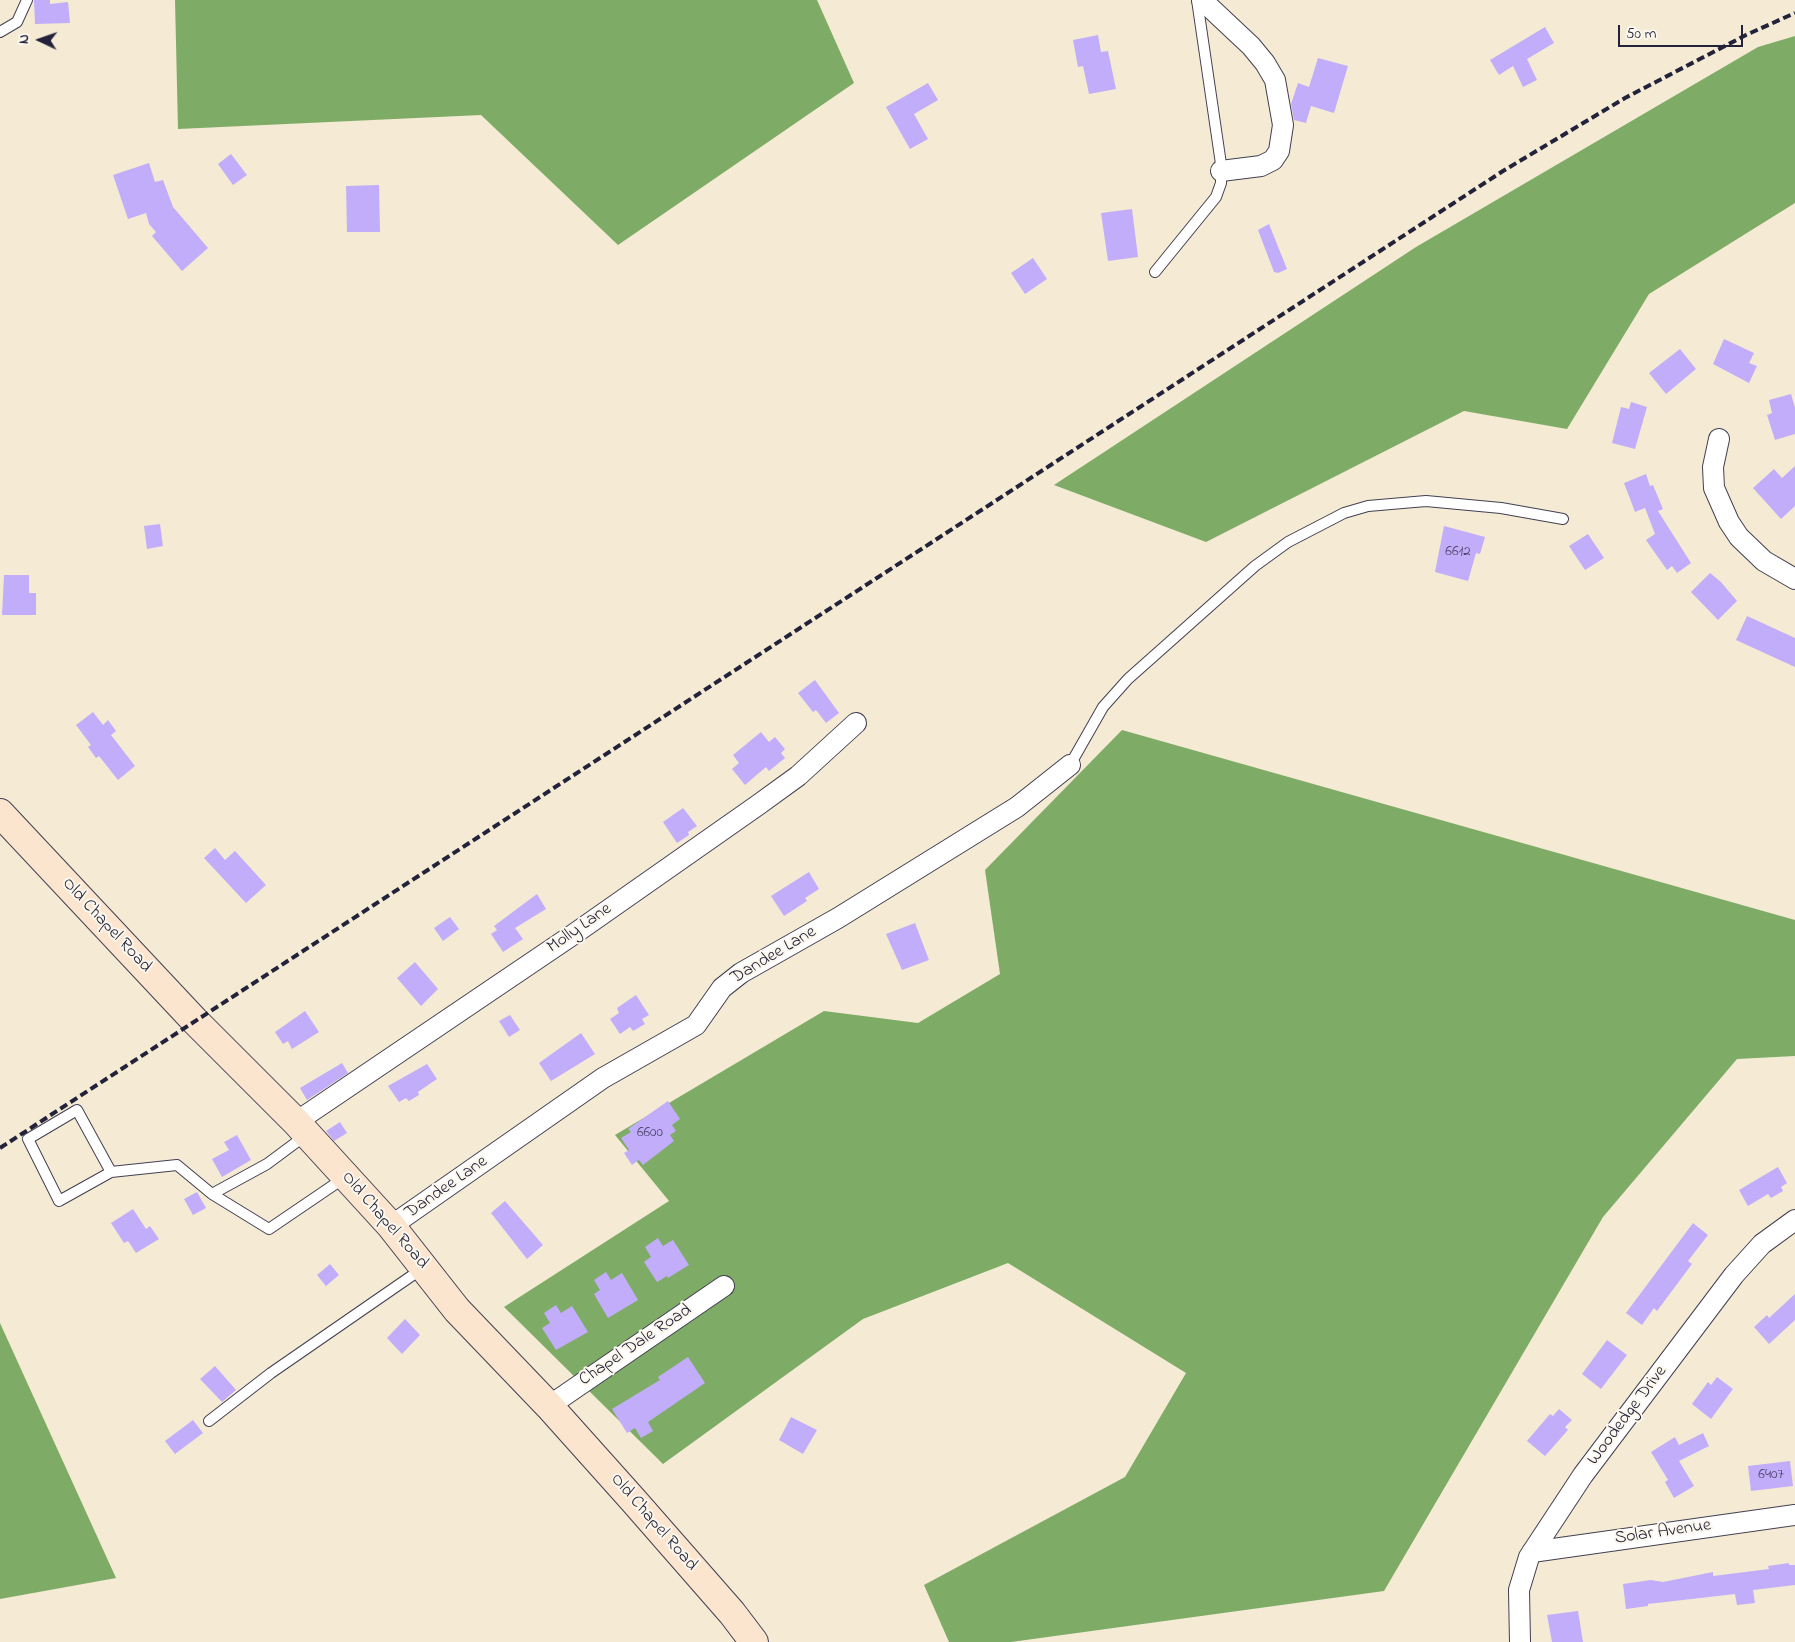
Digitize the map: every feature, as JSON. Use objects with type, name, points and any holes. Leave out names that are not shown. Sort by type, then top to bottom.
[{"type":"street","points":[[1202,0],[1251,46],[1265,63],[1275,80],[1279,97],[1282,138],[1279,151],[1272,160],[1260,166],[1221,170]]},
{"type":"street","points":[[1719,439],[1713,467],[1714,488],[1728,522],[1739,537],[1764,562],[1795,579]]},
{"type":"street","name":"Molly Lane","points":[[301,1128],[798,776],[856,724]]},
{"type":"street","name":"Dandee Lane","points":[[391,1226],[603,1078],[696,1024],[722,988],[741,973],[838,918],[1017,807],[1070,765]]},
{"type":"street","name":"Old Chapel Road","points":[[0,812],[195,1021],[301,1128],[391,1226],[457,1310],[549,1406],[732,1613],[754,1642]]},
{"type":"street","name":"Woodedge Drive","points":[[1520,1642],[1519,1590],[1525,1565],[1532,1552],[1583,1475],[1734,1275],[1762,1244],[1795,1220]]},
{"type":"street","name":"Chapel Dale Road","points":[[549,1406],[724,1286]]},
{"type":"street","name":"Solar Avenue","points":[[1532,1552],[1795,1515]]},
{"type":"lane","points":[[0,32],[17,22],[27,0]]},
{"type":"lane","points":[[1156,272],[1216,197],[1221,183],[1221,170],[1197,0]]},
{"type":"lane","points":[[1070,765],[1104,707],[1128,679],[1255,566],[1288,542],[1344,513],[1368,506],[1426,501],[1500,508],[1563,519]]},
{"type":"lane","points":[[111,1172],[76,1110],[28,1139],[59,1200],[111,1172],[177,1165],[212,1194],[269,1229],[346,1177]]},
{"type":"lane","points":[[212,1194],[267,1164],[301,1128]]},
{"type":"lane","points":[[209,1421],[271,1373],[424,1267]]},
{"type":"green space","points":[[175,0],[817,0],[854,83],[618,245],[481,115],[178,129]]},
{"type":"green space","points":[[1795,36],[1795,203],[1649,294],[1567,429],[1464,411],[1206,542],[1054,485],[1416,247],[1758,47]]},
{"type":"green space","points":[[1122,730],[1795,920],[1795,1056],[1737,1059],[1603,1217],[1384,1591],[1011,1642],[949,1642],[924,1585],[1125,1477],[1186,1373],[1008,1263],[863,1319],[663,1464],[504,1307],[669,1201],[615,1135],[824,1011],[918,1023],[1000,974],[985,870]]},
{"type":"green space","points":[[0,1323],[116,1578],[0,1599]]},
{"type":"building","points":[[34,0],[50,0],[50,4],[68,2],[70,23],[35,24]]},
{"type":"building","points":[[1545,27],[1554,43],[1527,59],[1537,80],[1523,87],[1513,66],[1499,75],[1490,60]]},
{"type":"building","points":[[1098,35],[1101,52],[1108,51],[1116,89],[1089,94],[1083,66],[1078,67],[1073,40]]},
{"type":"building","points":[[1318,58],[1348,66],[1334,113],[1311,106],[1306,123],[1294,120],[1291,104],[1298,83],[1309,87]]},
{"type":"building","points":[[928,83],[938,100],[914,114],[928,139],[910,149],[886,107]]},
{"type":"building","points":[[231,154],[247,175],[233,185],[218,164]]},
{"type":"building","points":[[149,163],[155,182],[163,180],[173,207],[208,248],[182,271],[152,236],[156,232],[149,224],[146,213],[128,219],[113,175]]},
{"type":"building","points":[[379,185],[380,232],[347,232],[346,186]]},
{"type":"building","points":[[1132,209],[1138,257],[1108,261],[1101,213]]},
{"type":"building","points":[[1269,224],[1287,269],[1278,273],[1274,272],[1258,230]]},
{"type":"building","points":[[1033,258],[1047,279],[1025,294],[1011,273]]},
{"type":"building","points":[[1724,339],[1754,353],[1749,363],[1757,366],[1749,383],[1713,364]]},
{"type":"building","points":[[1680,349],[1696,369],[1666,394],[1649,373]]},
{"type":"building","points":[[1791,394],[1795,408],[1795,434],[1775,440],[1767,415],[1772,413],[1769,400]]},
{"type":"building","points":[[1631,402],[1647,407],[1635,449],[1612,443],[1621,407],[1629,409]]},
{"type":"building","points":[[1795,466],[1795,506],[1781,519],[1753,488],[1774,469],[1782,478]]},
{"type":"building","points":[[1646,474],[1650,486],[1653,485],[1663,509],[1658,511],[1691,563],[1677,573],[1672,566],[1667,570],[1646,540],[1655,534],[1645,508],[1635,512],[1624,483]]},
{"type":"building","points":[[160,524],[163,546],[147,549],[144,526]]},
{"type":"building","points":[[1444,526],[1485,537],[1480,554],[1476,553],[1468,581],[1435,572]]},
{"type":"building","points":[[1588,534],[1604,558],[1585,570],[1569,546]]},
{"type":"building","points":[[1710,573],[1721,582],[1737,601],[1718,620],[1691,592]]},
{"type":"building","points":[[4,575],[29,575],[29,593],[36,593],[36,615],[2,615]]},
{"type":"building","points":[[1747,616],[1795,638],[1795,667],[1736,640]]},
{"type":"building","points":[[815,680],[839,713],[826,723],[816,710],[813,712],[798,693]]},
{"type":"building","points":[[93,712],[103,725],[108,720],[116,731],[111,735],[135,766],[118,780],[99,756],[96,758],[88,747],[91,745],[76,725]]},
{"type":"building","points":[[761,732],[769,742],[775,737],[785,749],[781,753],[785,758],[769,771],[766,767],[745,785],[732,769],[739,763],[733,755]]},
{"type":"building","points":[[683,808],[697,826],[688,832],[689,835],[677,843],[663,822]]},
{"type":"building","points":[[215,848],[225,860],[235,851],[266,885],[246,903],[204,858]]},
{"type":"building","points":[[809,872],[819,889],[805,898],[807,901],[784,916],[771,896]]},
{"type":"building","points":[[537,894],[546,909],[515,928],[523,939],[503,952],[491,934],[497,930],[494,926]]},
{"type":"building","points":[[450,917],[459,929],[443,941],[434,928]]},
{"type":"building","points":[[915,923],[929,960],[902,970],[886,934]]},
{"type":"building","points":[[415,962],[438,989],[421,1006],[397,978]]},
{"type":"building","points":[[636,995],[649,1015],[642,1019],[645,1024],[633,1031],[630,1027],[620,1034],[610,1019],[619,1013],[617,1008]]},
{"type":"building","points":[[305,1011],[319,1032],[292,1049],[288,1041],[283,1044],[275,1032]]},
{"type":"building","points":[[510,1015],[520,1030],[509,1037],[499,1021]]},
{"type":"building","points":[[581,1033],[595,1054],[551,1081],[539,1063]]},
{"type":"building","points":[[342,1063],[348,1073],[307,1100],[300,1088]]},
{"type":"building","points":[[427,1064],[437,1079],[418,1092],[419,1095],[409,1101],[406,1098],[399,1102],[388,1086]]},
{"type":"building","points":[[668,1101],[680,1119],[672,1125],[676,1131],[670,1135],[674,1141],[643,1165],[639,1160],[632,1165],[624,1153],[629,1150],[621,1138],[631,1132],[628,1129]]},
{"type":"building","points":[[340,1122],[347,1133],[334,1141],[326,1131]]},
{"type":"building","points":[[237,1135],[251,1160],[222,1177],[212,1159],[229,1150],[224,1142]]},
{"type":"building","points":[[1778,1167],[1787,1183],[1781,1187],[1783,1191],[1771,1198],[1768,1194],[1748,1206],[1739,1190]]},
{"type":"building","points":[[197,1192],[206,1208],[193,1215],[184,1199]]},
{"type":"building","points":[[505,1201],[543,1245],[527,1259],[491,1213]]},
{"type":"building","points":[[133,1209],[146,1229],[150,1226],[159,1239],[136,1253],[128,1241],[124,1243],[111,1223]]},
{"type":"building","points":[[1693,1223],[1708,1235],[1688,1261],[1692,1264],[1657,1311],[1654,1308],[1642,1325],[1626,1313]]},
{"type":"building","points":[[658,1238],[663,1246],[673,1240],[689,1265],[668,1278],[667,1276],[657,1282],[644,1262],[651,1257],[645,1247]]},
{"type":"building","points":[[330,1264],[339,1275],[326,1286],[317,1275]]},
{"type":"building","points":[[606,1272],[611,1280],[622,1273],[638,1300],[608,1318],[594,1294],[600,1290],[594,1280]]},
{"type":"building","points":[[1795,1294],[1795,1320],[1769,1344],[1754,1327],[1767,1315],[1769,1318]]},
{"type":"building","points":[[556,1305],[561,1313],[572,1306],[588,1332],[556,1350],[542,1328],[550,1323],[544,1313]]},
{"type":"building","points":[[405,1319],[420,1335],[402,1354],[387,1338]]},
{"type":"building","points":[[1607,1340],[1627,1355],[1601,1389],[1582,1374]]},
{"type":"building","points":[[688,1357],[705,1383],[648,1422],[653,1431],[641,1438],[635,1428],[627,1433],[612,1409],[660,1380],[658,1377]]},
{"type":"building","points":[[215,1366],[236,1390],[222,1402],[200,1379]]},
{"type":"building","points":[[1717,1377],[1733,1389],[1711,1419],[1692,1404],[1708,1382],[1711,1385]]},
{"type":"building","points":[[1559,1409],[1572,1420],[1565,1427],[1568,1430],[1545,1456],[1527,1441],[1550,1414],[1553,1416]]},
{"type":"building","points":[[791,1417],[817,1430],[803,1454],[779,1440]]},
{"type":"building","points":[[193,1420],[203,1433],[175,1454],[165,1441]]},
{"type":"building","points":[[1703,1433],[1709,1446],[1679,1461],[1694,1486],[1674,1498],[1665,1482],[1668,1480],[1651,1452],[1675,1437],[1679,1445]]},
{"type":"building","points":[[1790,1461],[1793,1486],[1751,1491],[1748,1466]]},
{"type":"building","points":[[1789,1563],[1789,1565],[1795,1565],[1795,1585],[1753,1590],[1755,1603],[1737,1605],[1735,1594],[1648,1604],[1648,1606],[1626,1609],[1623,1584],[1651,1580],[1663,1582],[1713,1572],[1713,1576],[1769,1569],[1768,1566]]},
{"type":"building","points":[[1578,1611],[1583,1642],[1552,1642],[1547,1615]]},
{"type":"railway","points":[[0,1148],[1503,171],[1625,98],[1746,35],[1795,13]]}]
